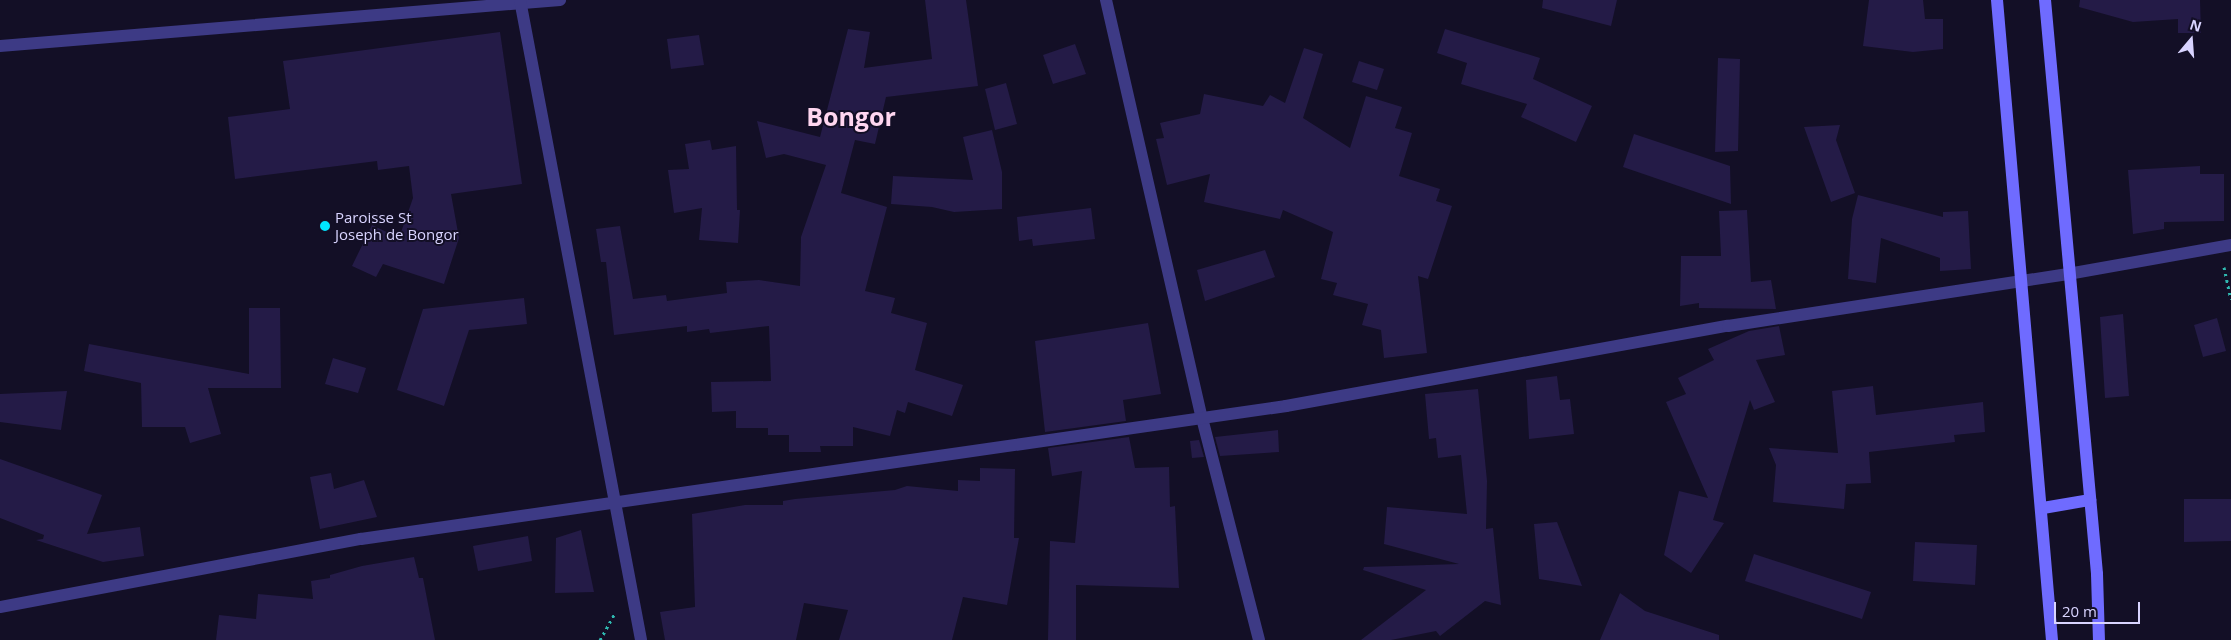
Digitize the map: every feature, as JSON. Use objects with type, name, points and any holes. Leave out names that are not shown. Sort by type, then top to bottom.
[{"type":"main road","points":[[1997,0],[2043,508],[2052,640]]},
{"type":"main road","points":[[2045,0],[2068,274],[2097,574],[2099,640]]},
{"type":"main road","points":[[2043,508],[2090,500]]},
{"type":"street","points":[[0,46],[560,0]]},
{"type":"street","points":[[1106,0],[1202,418],[1259,640]]},
{"type":"street","points":[[520,2],[641,640]]},
{"type":"street","points":[[0,607],[362,539],[1286,406],[1728,326],[2068,274],[2225,246]]},
{"type":"path","points":[[2225,246],[2231,298]]},
{"type":"building","points":[[925,0],[966,0],[978,86],[886,97],[875,144],[855,140],[841,193],[887,207],[865,291],[895,298],[891,313],[927,323],[915,370],[963,385],[952,416],[908,402],[905,413],[897,410],[890,436],[853,427],[853,446],[820,446],[821,452],[789,452],[789,435],[768,435],[768,428],[736,428],[736,411],[712,412],[711,382],[771,381],[769,326],[710,333],[709,329],[687,332],[687,326],[614,335],[606,262],[601,262],[596,229],[620,226],[633,299],[666,295],[667,301],[727,293],[726,282],[759,280],[800,286],[801,237],[826,165],[784,154],[766,158],[757,121],[820,137],[848,29],[870,32],[864,68],[932,59]]},
{"type":"building","points":[[1543,0],[1617,0],[1611,26],[1542,8]]},
{"type":"building","points":[[1869,0],[1923,0],[1925,19],[1943,19],[1943,49],[1913,52],[1863,46]]},
{"type":"building","points":[[2080,0],[2200,0],[2201,33],[2178,33],[2178,19],[2133,22],[2079,7]]},
{"type":"building","points":[[1445,29],[1540,58],[1533,79],[1592,106],[1576,142],[1521,117],[1527,104],[1461,84],[1467,63],[1437,53]]},
{"type":"building","points":[[500,32],[522,184],[451,194],[459,238],[444,284],[383,264],[376,277],[352,266],[372,225],[399,238],[413,198],[409,166],[378,170],[377,161],[235,179],[228,117],[290,109],[283,61]]},
{"type":"building","points":[[699,35],[704,65],[671,69],[667,39]]},
{"type":"building","points":[[1075,44],[1086,74],[1053,84],[1043,55]]},
{"type":"building","points":[[1304,48],[1323,54],[1303,118],[1350,148],[1366,96],[1402,107],[1395,128],[1412,133],[1399,176],[1440,189],[1436,201],[1452,206],[1428,279],[1418,276],[1427,353],[1384,358],[1381,330],[1362,325],[1368,304],[1333,295],[1337,283],[1321,279],[1333,232],[1283,210],[1280,219],[1204,202],[1210,174],[1167,185],[1156,139],[1164,138],[1160,123],[1200,114],[1204,94],[1263,106],[1270,95],[1285,103]]},
{"type":"building","points":[[1718,58],[1740,59],[1738,151],[1715,152]]},
{"type":"building","points":[[1359,61],[1384,69],[1377,90],[1352,82]]},
{"type":"building","points":[[1006,83],[1017,124],[995,130],[985,89]]},
{"type":"building","points":[[1840,125],[1836,140],[1855,193],[1831,202],[1804,127]]},
{"type":"building","points":[[992,130],[1002,172],[1002,209],[954,212],[932,207],[891,204],[893,176],[973,180],[963,137]]},
{"type":"building","points":[[1634,134],[1730,166],[1731,204],[1623,167]]},
{"type":"building","points":[[710,140],[712,150],[736,146],[737,210],[740,210],[738,243],[699,240],[702,208],[674,213],[668,170],[689,169],[685,144]]},
{"type":"building","points":[[2200,166],[2200,174],[2224,174],[2224,221],[2164,222],[2164,229],[2133,234],[2128,170]]},
{"type":"building","points":[[1858,195],[1943,217],[1943,212],[1968,211],[1971,269],[1940,271],[1940,258],[1881,238],[1876,283],[1848,279],[1852,219]]},
{"type":"building","points":[[1091,208],[1095,239],[1033,246],[1032,239],[1019,241],[1017,217]]},
{"type":"building","points":[[1747,210],[1751,282],[1771,280],[1776,309],[1699,308],[1699,303],[1680,306],[1681,256],[1721,256],[1719,211]]},
{"type":"building","points":[[1265,250],[1275,277],[1205,301],[1197,270]]},
{"type":"building","points":[[524,298],[527,324],[469,330],[444,406],[397,390],[423,309]]},
{"type":"building","points":[[249,308],[280,308],[281,388],[208,388],[221,434],[190,443],[185,427],[142,427],[141,383],[84,371],[89,344],[249,374]]},
{"type":"building","points":[[2123,314],[2129,396],[2105,398],[2100,317]]},
{"type":"building","points":[[2217,318],[2226,351],[2203,357],[2194,325]]},
{"type":"building","points":[[1148,323],[1161,394],[1123,400],[1126,421],[1045,432],[1035,341]]},
{"type":"building","points":[[1779,326],[1785,355],[1756,360],[1775,402],[1754,410],[1750,400],[1713,520],[1724,523],[1691,573],[1664,555],[1679,491],[1708,498],[1666,402],[1686,394],[1678,378],[1714,360],[1708,349],[1749,331]]},
{"type":"building","points":[[333,358],[366,368],[358,393],[325,384]]},
{"type":"building","points":[[1557,376],[1560,400],[1570,399],[1574,434],[1529,439],[1526,380]]},
{"type":"building","points":[[1873,386],[1876,415],[1983,402],[1985,432],[1954,435],[1955,442],[1869,452],[1871,483],[1846,484],[1844,509],[1773,502],[1776,465],[1769,448],[1838,453],[1832,391]]},
{"type":"building","points":[[1478,389],[1487,481],[1486,529],[1493,528],[1501,605],[1485,601],[1440,636],[1436,631],[1391,640],[1361,640],[1426,590],[1363,570],[1364,567],[1459,564],[1384,544],[1387,507],[1467,514],[1461,455],[1438,458],[1436,438],[1429,439],[1425,394]]},
{"type":"building","points":[[67,391],[61,430],[0,422],[0,394]]},
{"type":"building","points":[[1278,430],[1279,452],[1220,456],[1215,437]]},
{"type":"building","points":[[1129,437],[1135,468],[1169,467],[1170,507],[1175,506],[1179,588],[1076,585],[1076,640],[1048,640],[1050,541],[1075,543],[1082,471],[1052,476],[1048,448]]},
{"type":"building","points":[[1199,440],[1204,457],[1192,458],[1190,441]]},
{"type":"building","points":[[0,459],[102,495],[87,534],[140,527],[144,556],[103,562],[36,540],[43,539],[44,535],[0,518]]},
{"type":"building","points":[[980,468],[1015,469],[1014,538],[1019,538],[1007,605],[963,597],[952,640],[839,640],[848,610],[804,603],[796,640],[665,640],[660,612],[695,607],[692,514],[745,505],[783,505],[783,501],[795,499],[895,490],[907,486],[958,491],[958,480],[980,481]]},
{"type":"building","points":[[331,473],[334,489],[364,480],[377,517],[320,529],[310,477]]},
{"type":"building","points":[[2184,499],[2231,499],[2231,541],[2184,542]]},
{"type":"building","points":[[1557,522],[1582,586],[1539,579],[1534,524]]},
{"type":"building","points":[[581,530],[594,592],[555,593],[556,538]]},
{"type":"building","points":[[528,536],[532,561],[478,571],[473,546]]},
{"type":"building","points":[[1915,542],[1977,545],[1975,585],[1913,581]]},
{"type":"building","points":[[1754,554],[1871,592],[1862,619],[1745,581]]},
{"type":"building","points":[[414,557],[419,578],[423,578],[435,640],[216,640],[219,615],[256,619],[258,594],[313,599],[311,581],[330,578],[330,575],[362,566]]},
{"type":"building","points":[[1620,593],[1645,611],[1719,635],[1719,640],[1600,640]]},
{"type":"place","name":"Paroisse St Joseph de Bongor","points":[[325,226]]},
{"type":"district","name":"Bongor","points":[[851,116]]}]
